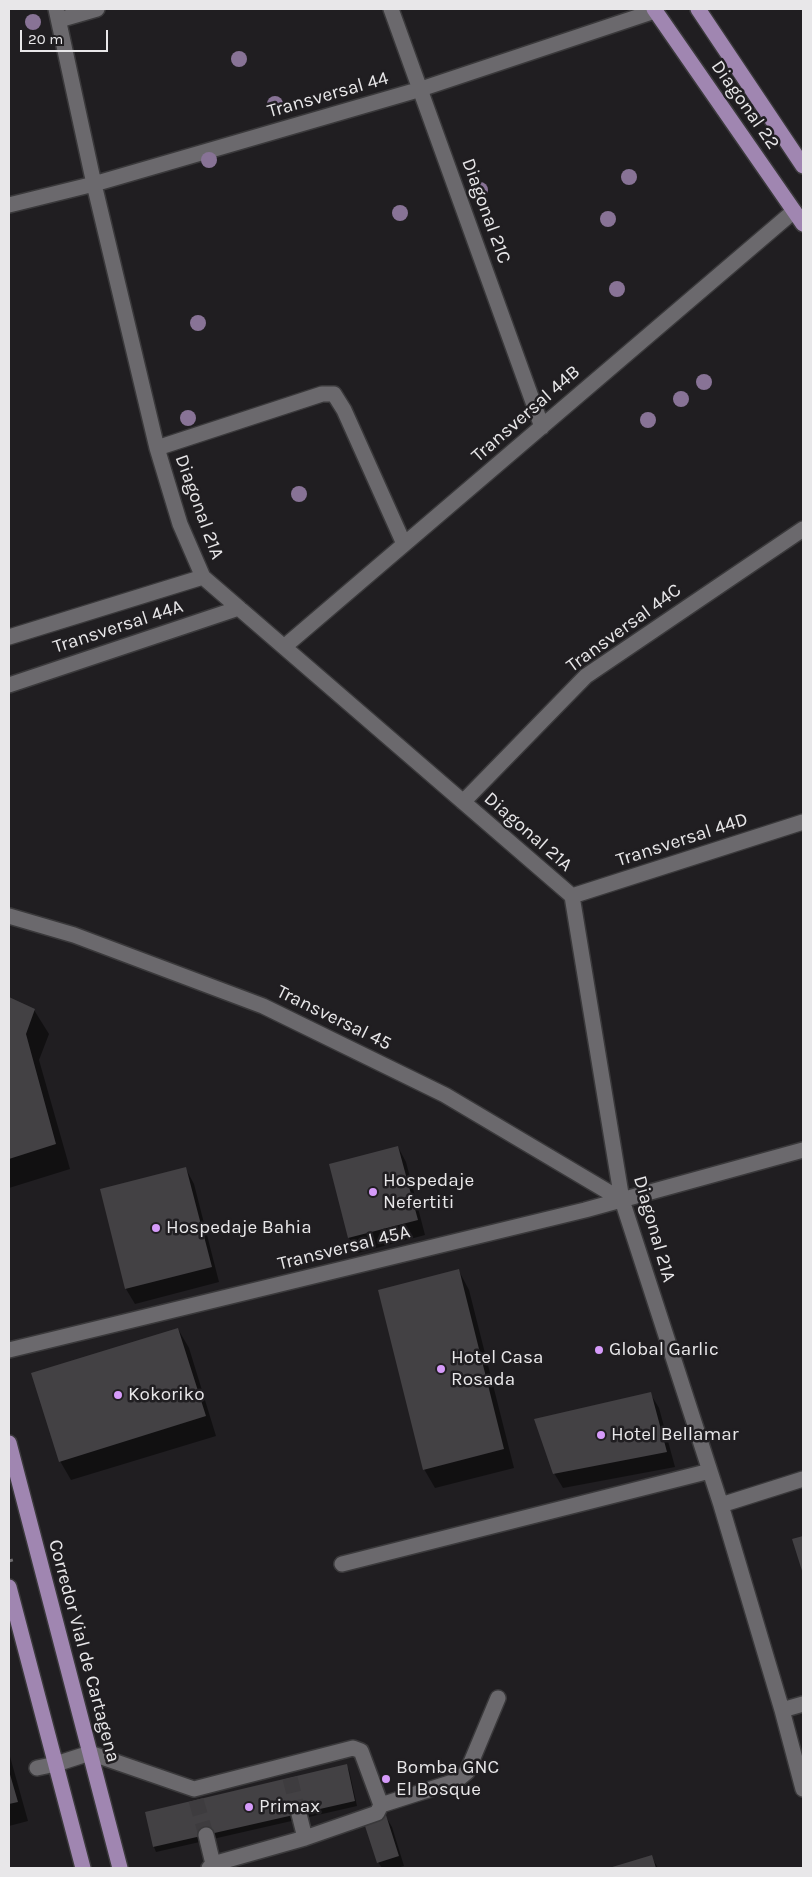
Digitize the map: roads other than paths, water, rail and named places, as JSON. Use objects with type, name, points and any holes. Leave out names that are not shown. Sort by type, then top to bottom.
[{"type":"main road","name":"Diagonal 22","points":[[698,9],[803,166]]},
{"type":"main road","name":"Diagonal 22","points":[[654,10],[803,224]]},
{"type":"main road","name":"Corredor Vial de Cartagena","points":[[9,1443],[120,1868]]},
{"type":"main road","points":[[9,1587],[83,1868]]},
{"type":"street","points":[[57,14],[97,9]]},
{"type":"street","name":"Diagonal 21C","points":[[391,9],[422,89],[542,427]]},
{"type":"street","name":"Transversal 44","points":[[9,206],[94,184],[422,89],[654,10]]},
{"type":"street","name":"Diagonal 21A","points":[[57,14],[94,184],[157,448],[180,524],[203,577],[572,896],[622,1200],[721,1505],[782,1710],[803,1790]]},
{"type":"street","name":"Transversal 44B","points":[[284,647],[794,211]]},
{"type":"street","points":[[157,448],[322,394],[334,394],[344,410],[404,544]]},
{"type":"street","name":"Transversal 44C","points":[[463,802],[586,676],[803,529]]},
{"type":"street","name":"Transversal 44A","points":[[9,636],[203,577]]},
{"type":"street","name":"Transversal 44A","points":[[9,685],[239,608]]},
{"type":"street","name":"Transversal 44D","points":[[572,896],[803,822]]},
{"type":"street","name":"Transversal 45","points":[[9,916],[74,935],[263,1006],[445,1095],[622,1200]]},
{"type":"street","name":"Transversal 45A","points":[[9,1350],[622,1200],[803,1150]]},
{"type":"street","points":[[342,1564],[710,1471]]},
{"type":"street","points":[[721,1505],[803,1479]]},
{"type":"street","points":[[381,1806],[456,1781],[467,1772],[498,1698]]},
{"type":"street","points":[[782,1710],[803,1704]]},
{"type":"street","points":[[37,1768],[90,1753],[195,1795],[288,1771],[353,1748],[362,1751],[381,1806],[378,1813],[305,1838],[211,1866],[206,1835]]},
{"type":"street","points":[[299,1814],[305,1838]]},
{"type":"tunnel","points":[[290,1778],[299,1814]]},
{"type":"tunnel","points":[[196,1800],[206,1835]]},
{"type":"place","name":"Hospedaje Nefertiti","points":[[373,1192]]},
{"type":"place","name":"Hospedaje Bahia","points":[[156,1228]]},
{"type":"place","name":"Global Garlic","points":[[599,1350]]},
{"type":"place","name":"Hotel Casa Rosada","points":[[441,1369]]},
{"type":"place","name":"Kokoriko","points":[[118,1395]]},
{"type":"place","name":"Hotel Bellamar","points":[[601,1435]]},
{"type":"place","name":"Bomba GNC El Bosque","points":[[386,1779]]},
{"type":"place","name":"Primax","points":[[249,1807]]}]
